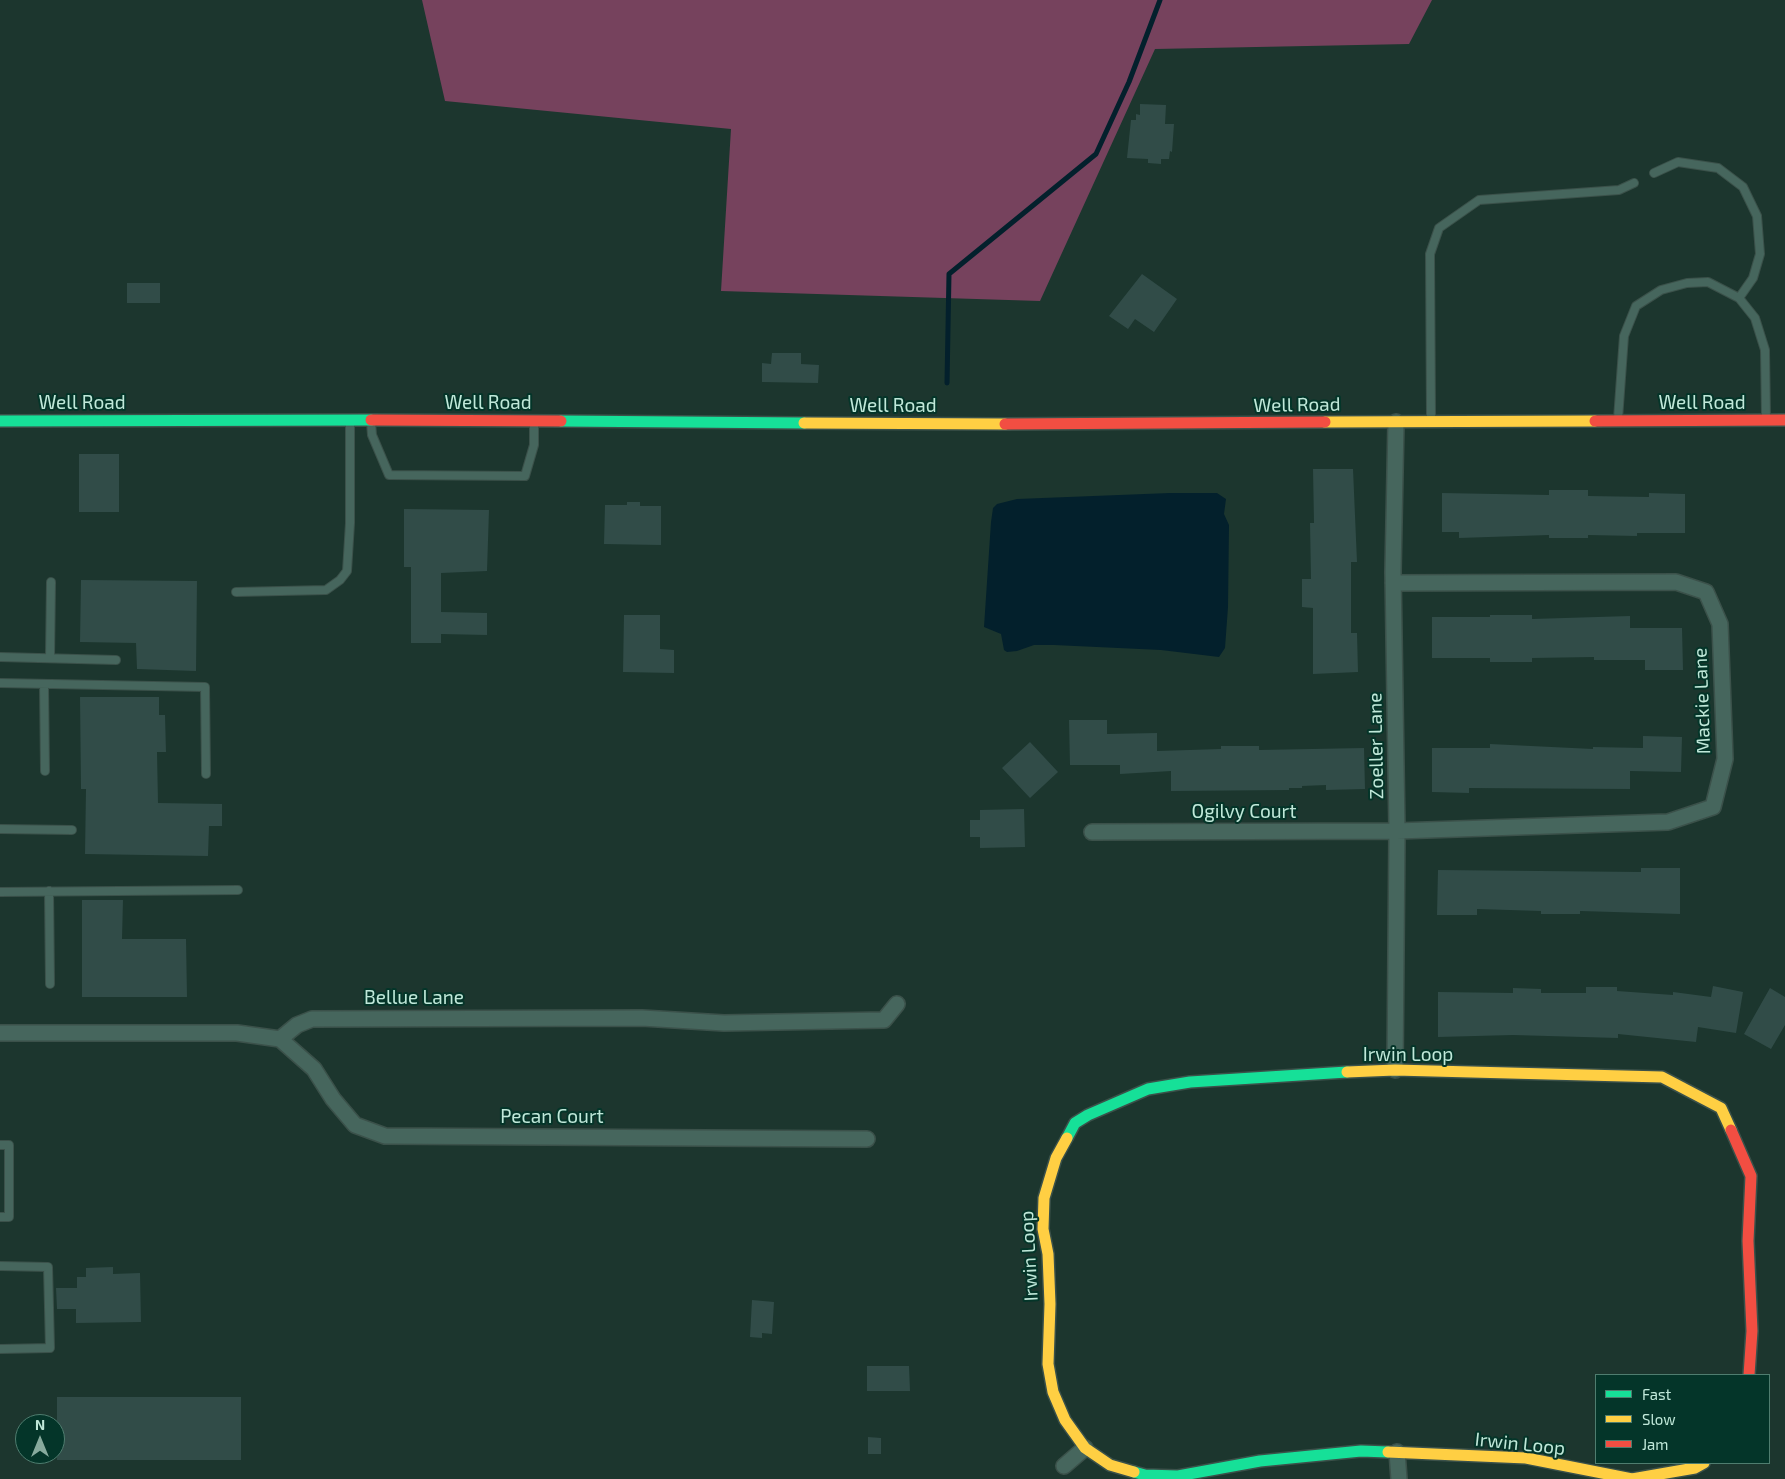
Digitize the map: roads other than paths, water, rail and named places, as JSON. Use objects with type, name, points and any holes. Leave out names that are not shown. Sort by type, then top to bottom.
[{"type":"street","name":"Well Road","points":[[0,421],[371,420],[930,424],[1785,420]]},
{"type":"street","name":"Zoeller Lane","points":[[1395,1070],[1397,831],[1394,583],[1396,422]]},
{"type":"street","name":"Mackie Lane","points":[[1394,583],[1676,582],[1706,592],[1720,624],[1725,759],[1713,807],[1668,822],[1397,831]]},
{"type":"street","name":"Ogilvy Court","points":[[1092,832],[1397,831]]},
{"type":"street","name":"Bellue Lane","points":[[280,1039],[297,1025],[312,1019],[632,1018],[724,1023],[884,1020],[897,1004]]},
{"type":"street","points":[[0,1033],[237,1033],[280,1039]]},
{"type":"street","name":"Pecan Court","points":[[280,1039],[314,1069],[333,1099],[355,1125],[385,1136],[867,1140]]},
{"type":"street","name":"Irwin Loop","points":[[1702,1464],[1695,1468],[1632,1478],[1526,1458],[1361,1451],[1260,1461],[1178,1476],[1145,1475],[1110,1465],[1085,1448],[1065,1420],[1053,1392],[1048,1364],[1050,1304],[1048,1254],[1043,1229],[1044,1198],[1056,1158],[1075,1123],[1148,1089],[1247,1078],[1395,1070],[1662,1077],[1721,1108],[1751,1176],[1748,1241],[1752,1331],[1749,1374]]},
{"type":"street","points":[[1064,1466],[1085,1448]]},
{"type":"street","points":[[1397,1452],[1398,1479]]},
{"type":"lane","points":[[1654,173],[1678,162],[1718,168],[1743,187],[1757,216],[1760,254],[1753,278],[1739,298]]},
{"type":"lane","points":[[1431,422],[1430,254],[1439,228],[1479,200],[1619,190],[1634,183]]},
{"type":"lane","points":[[1618,421],[1624,336],[1636,306],[1661,290],[1686,283],[1708,282],[1739,298],[1755,318],[1764,350],[1766,420]]},
{"type":"lane","points":[[236,592],[326,590],[340,580],[347,571],[350,524],[350,420]]},
{"type":"lane","points":[[371,420],[372,435],[389,475],[525,476],[534,445],[534,421]]},
{"type":"lane","points":[[50,658],[51,582]]},
{"type":"lane","points":[[0,657],[116,660]]},
{"type":"lane","points":[[0,684],[205,687],[206,774]]},
{"type":"lane","points":[[44,684],[44,771]]},
{"type":"lane","points":[[0,829],[72,830]]},
{"type":"lane","points":[[0,892],[238,890]]},
{"type":"lane","points":[[49,891],[50,984]]},
{"type":"lane","points":[[0,1145],[9,1145],[9,1217],[0,1217]]},
{"type":"lane","points":[[0,1266],[48,1268],[50,1348],[0,1349]]},
{"type":"water","points":[[1217,493],[1226,499],[1224,514],[1229,525],[1228,607],[1225,648],[1219,657],[1161,650],[1054,645],[1034,645],[1017,651],[1007,652],[1004,650],[1001,634],[984,627],[991,522],[993,508],[997,504],[1017,499]]},
{"type":"waterway","points":[[947,383],[949,274],[1096,154],[1129,82],[1160,0]]}]
